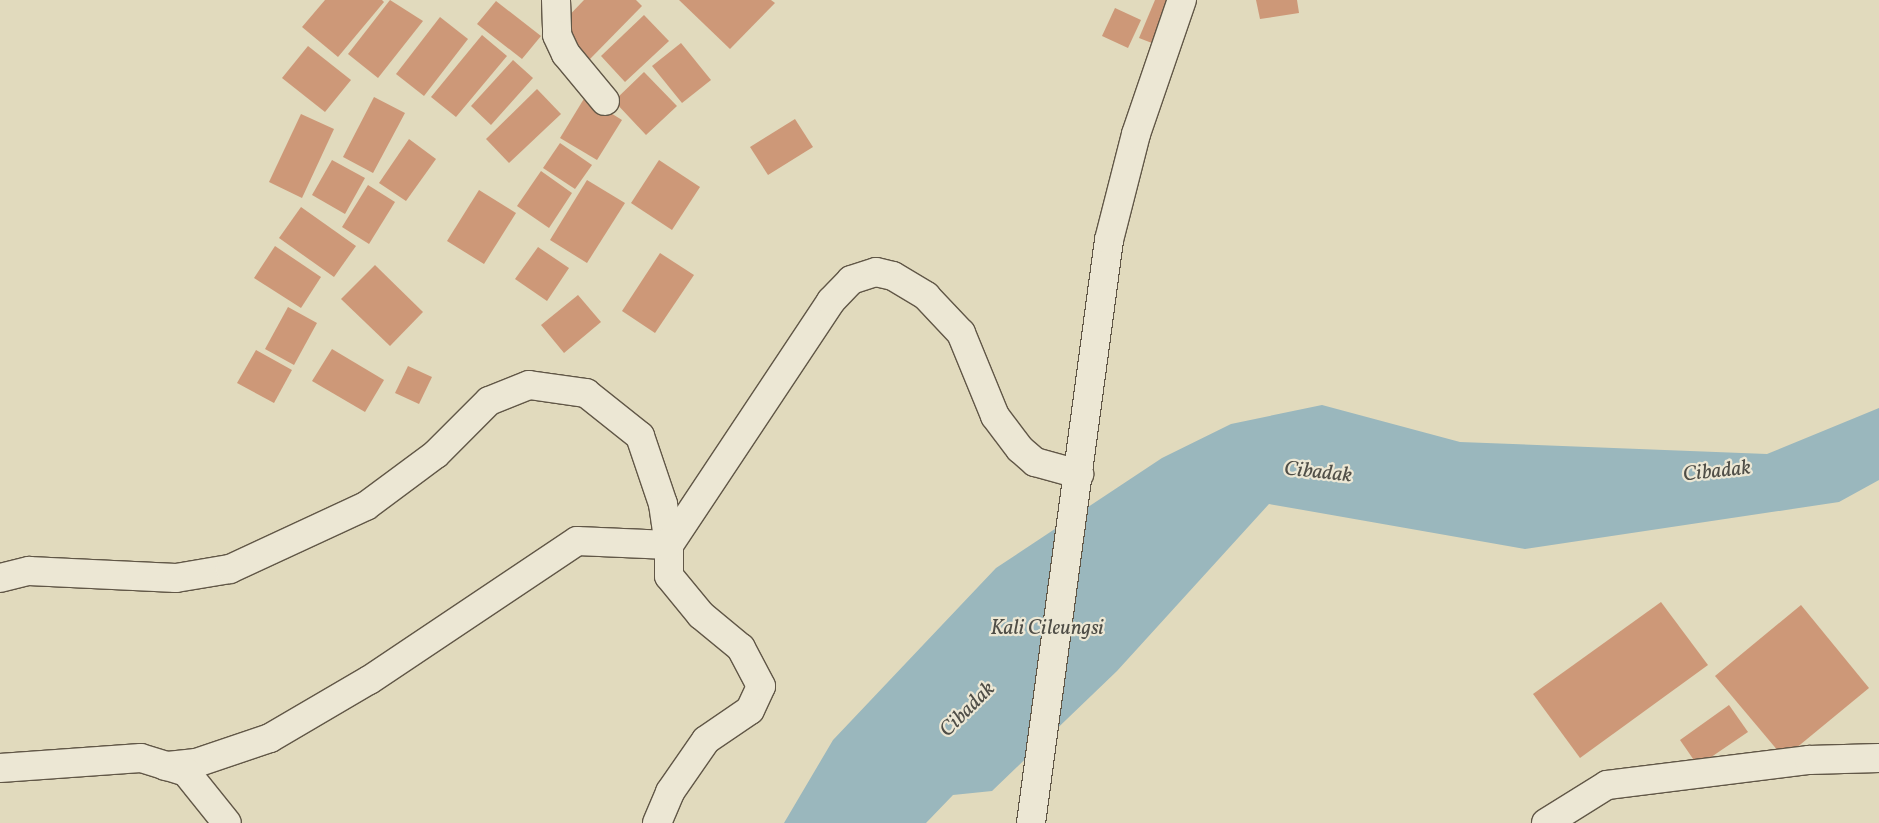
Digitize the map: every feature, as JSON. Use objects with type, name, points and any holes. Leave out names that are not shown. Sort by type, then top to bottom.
[{"type":"street","points":[[556,0],[557,34],[566,54],[605,101]]},
{"type":"street","points":[[1031,823],[1109,240],[1136,134],[1182,0]]},
{"type":"street","points":[[669,545],[831,301],[862,273],[884,274],[912,285],[947,315],[961,333],[996,416],[1020,449],[1035,462],[1077,487]]},
{"type":"street","points":[[0,578],[29,571],[176,578],[230,569],[366,506],[436,454],[489,401],[529,384],[586,393],[640,436],[663,504],[669,545],[669,576],[701,615],[740,648],[762,686],[750,710],[706,740],[670,792],[657,823]]},
{"type":"street","points":[[165,766],[196,763],[270,738],[369,680],[577,541],[669,545]]},
{"type":"street","points":[[0,768],[141,758],[186,772],[227,823]]},
{"type":"street","points":[[1546,823],[1608,785],[1809,760],[1879,758]]},
{"type":"water","name":"Kali Cileungsi","points":[[1322,405],[1460,442],[1767,454],[1879,408],[1879,480],[1839,502],[1525,549],[1269,504],[1117,671],[992,791],[953,795],[926,823],[784,823],[833,740],[996,568],[1162,458],[1231,424]]},
{"type":"building","points":[[325,0],[382,0],[384,2],[338,57],[302,27]]},
{"type":"building","points":[[390,0],[423,21],[378,78],[348,54]]},
{"type":"building","points":[[584,0],[636,0],[642,6],[590,59],[558,27]]},
{"type":"building","points":[[679,0],[771,0],[775,3],[730,49]]},
{"type":"building","points":[[1155,0],[1176,0],[1157,45],[1139,38]]},
{"type":"building","points":[[1256,0],[1297,0],[1299,13],[1260,19]]},
{"type":"building","points":[[496,1],[541,36],[522,59],[477,24]]},
{"type":"building","points":[[1115,8],[1141,20],[1128,48],[1102,36]]},
{"type":"building","points":[[644,15],[669,41],[625,82],[601,56]]},
{"type":"building","points":[[440,17],[468,39],[424,96],[396,74]]},
{"type":"building","points":[[482,35],[507,56],[456,117],[431,97]]},
{"type":"building","points":[[681,43],[711,80],[682,103],[652,66]]},
{"type":"building","points":[[308,46],[351,80],[325,112],[282,78]]},
{"type":"building","points":[[513,60],[533,78],[491,125],[471,106]]},
{"type":"building","points":[[644,72],[677,106],[646,135],[614,101]]},
{"type":"building","points":[[537,89],[561,114],[509,163],[486,139]]},
{"type":"building","points":[[374,97],[405,113],[373,173],[343,157]]},
{"type":"building","points":[[585,97],[622,120],[597,160],[560,138]]},
{"type":"building","points":[[301,114],[334,129],[302,198],[269,182]]},
{"type":"building","points":[[795,119],[813,147],[768,175],[750,147]]},
{"type":"building","points":[[409,139],[436,159],[406,201],[379,183]]},
{"type":"building","points":[[560,143],[592,165],[575,189],[543,168]]},
{"type":"building","points":[[332,160],[365,178],[345,214],[312,195]]},
{"type":"building","points":[[659,160],[700,187],[672,230],[631,203]]},
{"type":"building","points":[[541,171],[572,193],[549,228],[517,206]]},
{"type":"building","points":[[587,180],[625,203],[587,263],[550,240]]},
{"type":"building","points":[[368,185],[395,202],[369,244],[342,227]]},
{"type":"building","points":[[479,190],[516,213],[484,264],[447,241]]},
{"type":"building","points":[[301,207],[356,246],[334,277],[279,238]]},
{"type":"building","points":[[275,246],[321,277],[301,308],[254,278]]},
{"type":"building","points":[[538,247],[569,268],[547,301],[515,279]]},
{"type":"building","points":[[660,253],[694,275],[655,333],[622,311]]},
{"type":"building","points":[[375,265],[423,312],[390,346],[341,299]]},
{"type":"building","points":[[578,295],[601,322],[564,353],[541,325]]},
{"type":"building","points":[[288,307],[317,323],[294,365],[265,349]]},
{"type":"building","points":[[332,349],[384,380],[365,412],[312,381]]},
{"type":"building","points":[[256,350],[292,370],[274,403],[237,383]]},
{"type":"building","points":[[408,366],[432,377],[419,404],[395,393]]},
{"type":"building","points":[[1661,602],[1708,665],[1580,758],[1533,694]]},
{"type":"building","points":[[1801,605],[1869,688],[1784,758],[1715,676]]},
{"type":"building","points":[[1729,705],[1748,732],[1698,766],[1680,740]]},
{"type":"water label","name":"Cibadak","points":[[1717,472]]},
{"type":"water label","name":"Cibadak","points":[[1318,473]]},
{"type":"water label","name":"Cibadak","points":[[968,710]]}]
